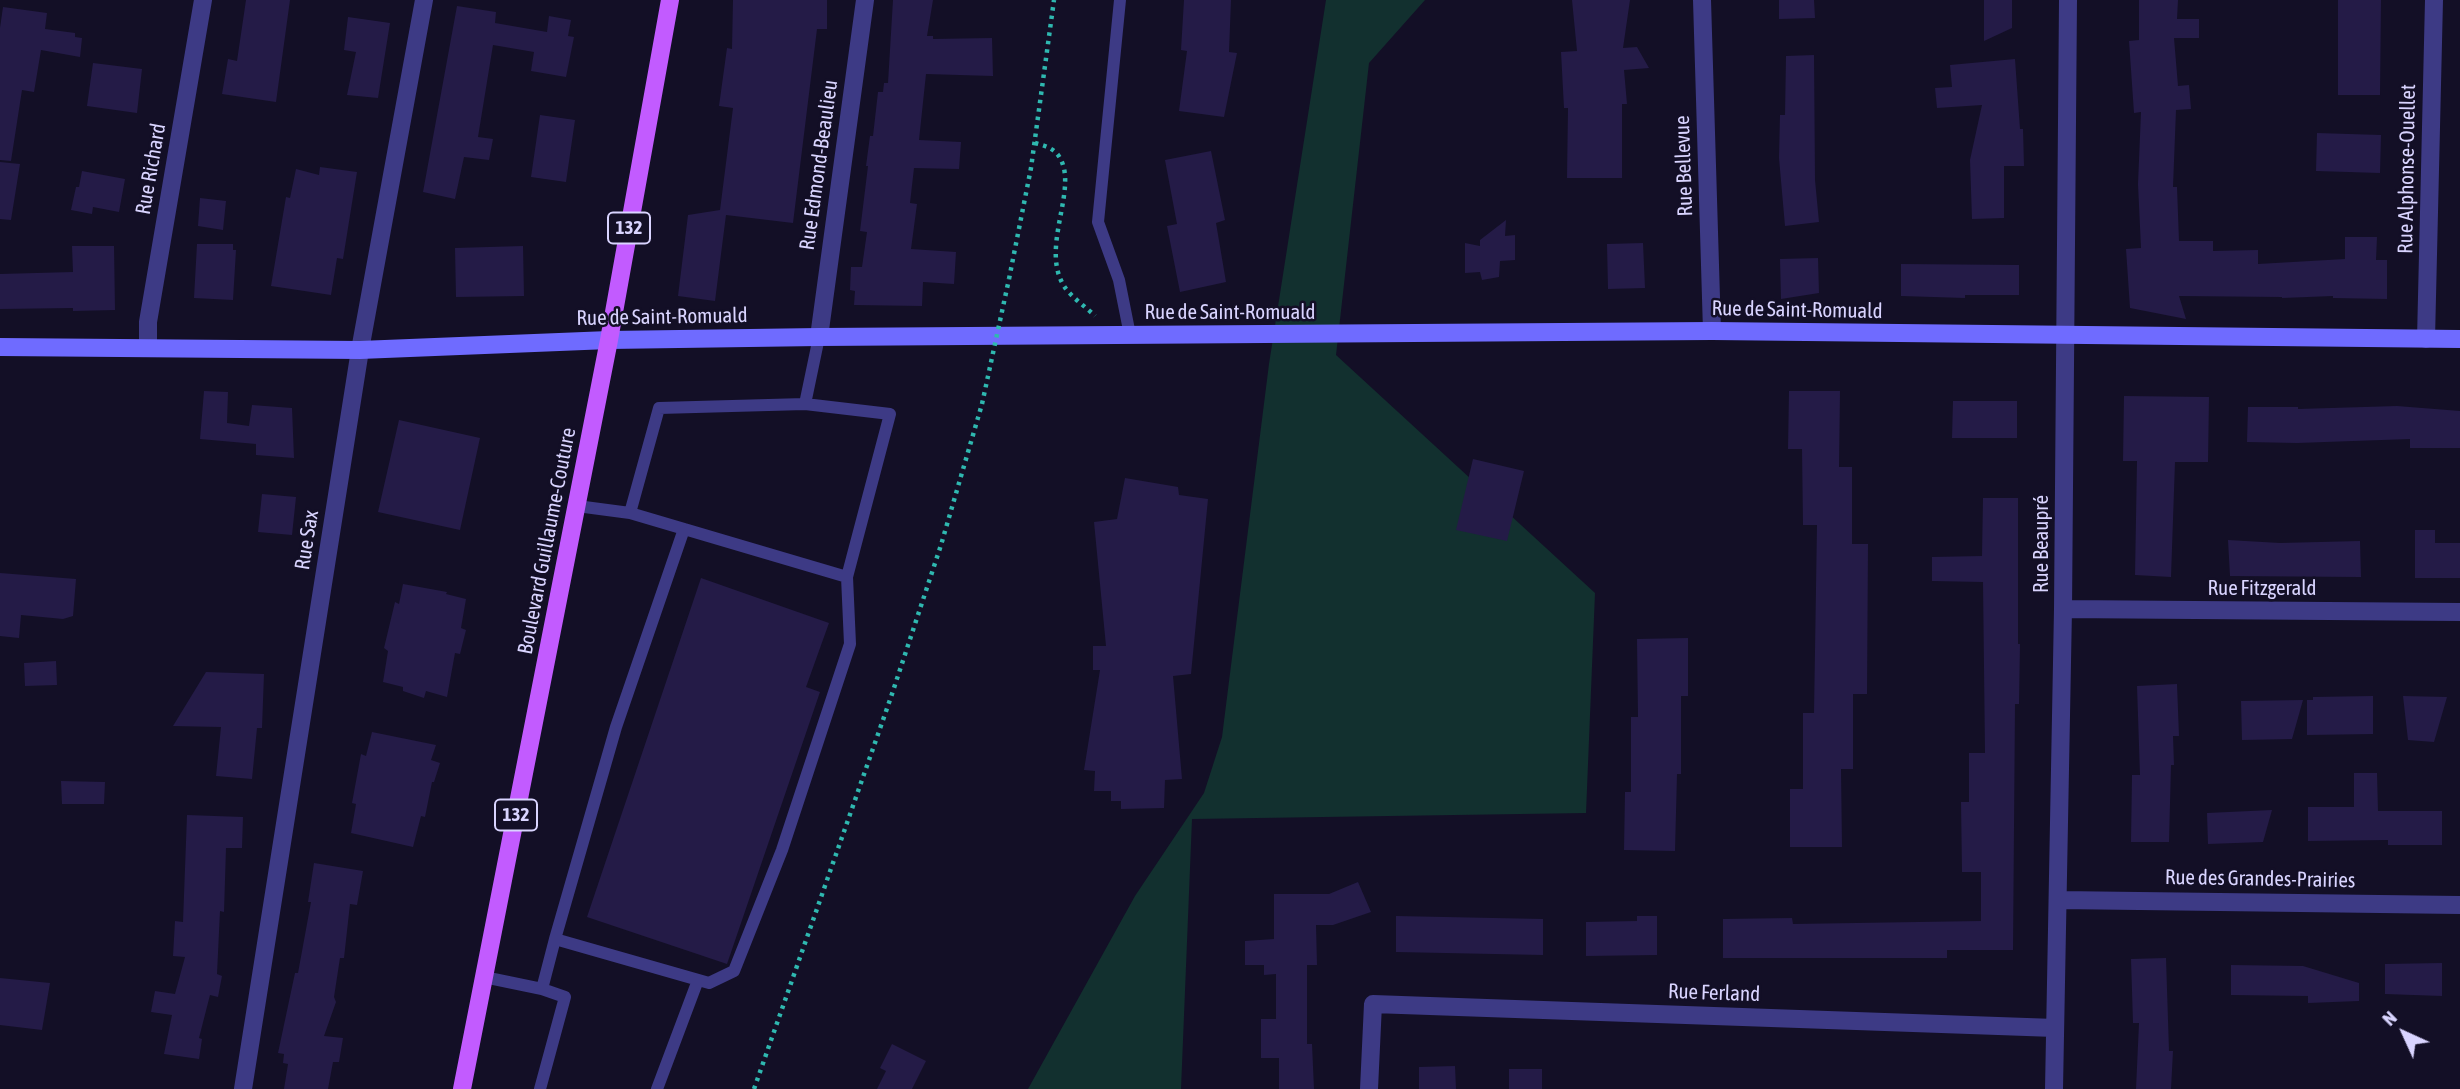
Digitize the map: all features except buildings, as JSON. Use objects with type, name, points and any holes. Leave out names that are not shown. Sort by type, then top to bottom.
[{"type":"main road","name":"Boulevard Guillaume-Couture","points":[[462,1089],[610,340],[670,0]]},
{"type":"street","name":"Rue Richard","points":[[148,346],[148,322],[203,0]]},
{"type":"street","name":"Rue Sax","points":[[243,1089],[360,350],[424,0]]},
{"type":"street","name":"Rue Edmond-Beaulieu","points":[[819,337],[865,0]]},
{"type":"street","name":"Rue Bellevue","points":[[1702,0],[1712,331]]},
{"type":"street","name":"Rue Beaupré","points":[[2054,1089],[2063,609],[2068,0]]},
{"type":"street","name":"Rue Alphonse-Ouellet","points":[[2426,339],[2434,0]]},
{"type":"street","name":"Rue de Saint-Romuald","points":[[0,346],[360,350],[610,340],[819,337],[1712,331],[2065,337],[2460,339]]},
{"type":"street","name":"Rue Fitzgerald","points":[[2063,609],[2460,612]]},
{"type":"street","name":"Rue des Grandes-Prairies","points":[[2059,900],[2460,905]]},
{"type":"street","name":"Rue Ferland","points":[[1369,1089],[1373,1004],[2054,1028]]},
{"type":"lane","points":[[1120,0],[1098,222],[1119,280],[1123,335]]},
{"type":"lane","points":[[805,404],[819,337]]},
{"type":"lane","points":[[555,939],[709,984],[734,971],[782,850],[850,644],[848,577],[890,414],[805,404],[659,408],[630,513]]},
{"type":"lane","points":[[577,506],[630,513],[848,577]]},
{"type":"lane","points":[[542,989],[616,727],[684,529]]},
{"type":"lane","points":[[484,977],[542,989],[565,998],[540,1089]]},
{"type":"lane","points":[[657,1089],[698,980]]},
{"type":"path","points":[[754,1089],[896,685],[982,404],[1035,143],[1054,0]]},
{"type":"path","points":[[1035,143],[1058,154],[1066,172],[1055,248],[1057,269],[1064,287],[1123,335]]},
{"type":"green space","points":[[1326,0],[1425,0],[1369,63],[1336,355],[1595,593],[1586,813],[1192,819],[1181,1089],[1028,1089],[1135,896],[1204,793],[1222,737],[1269,364]]}]
